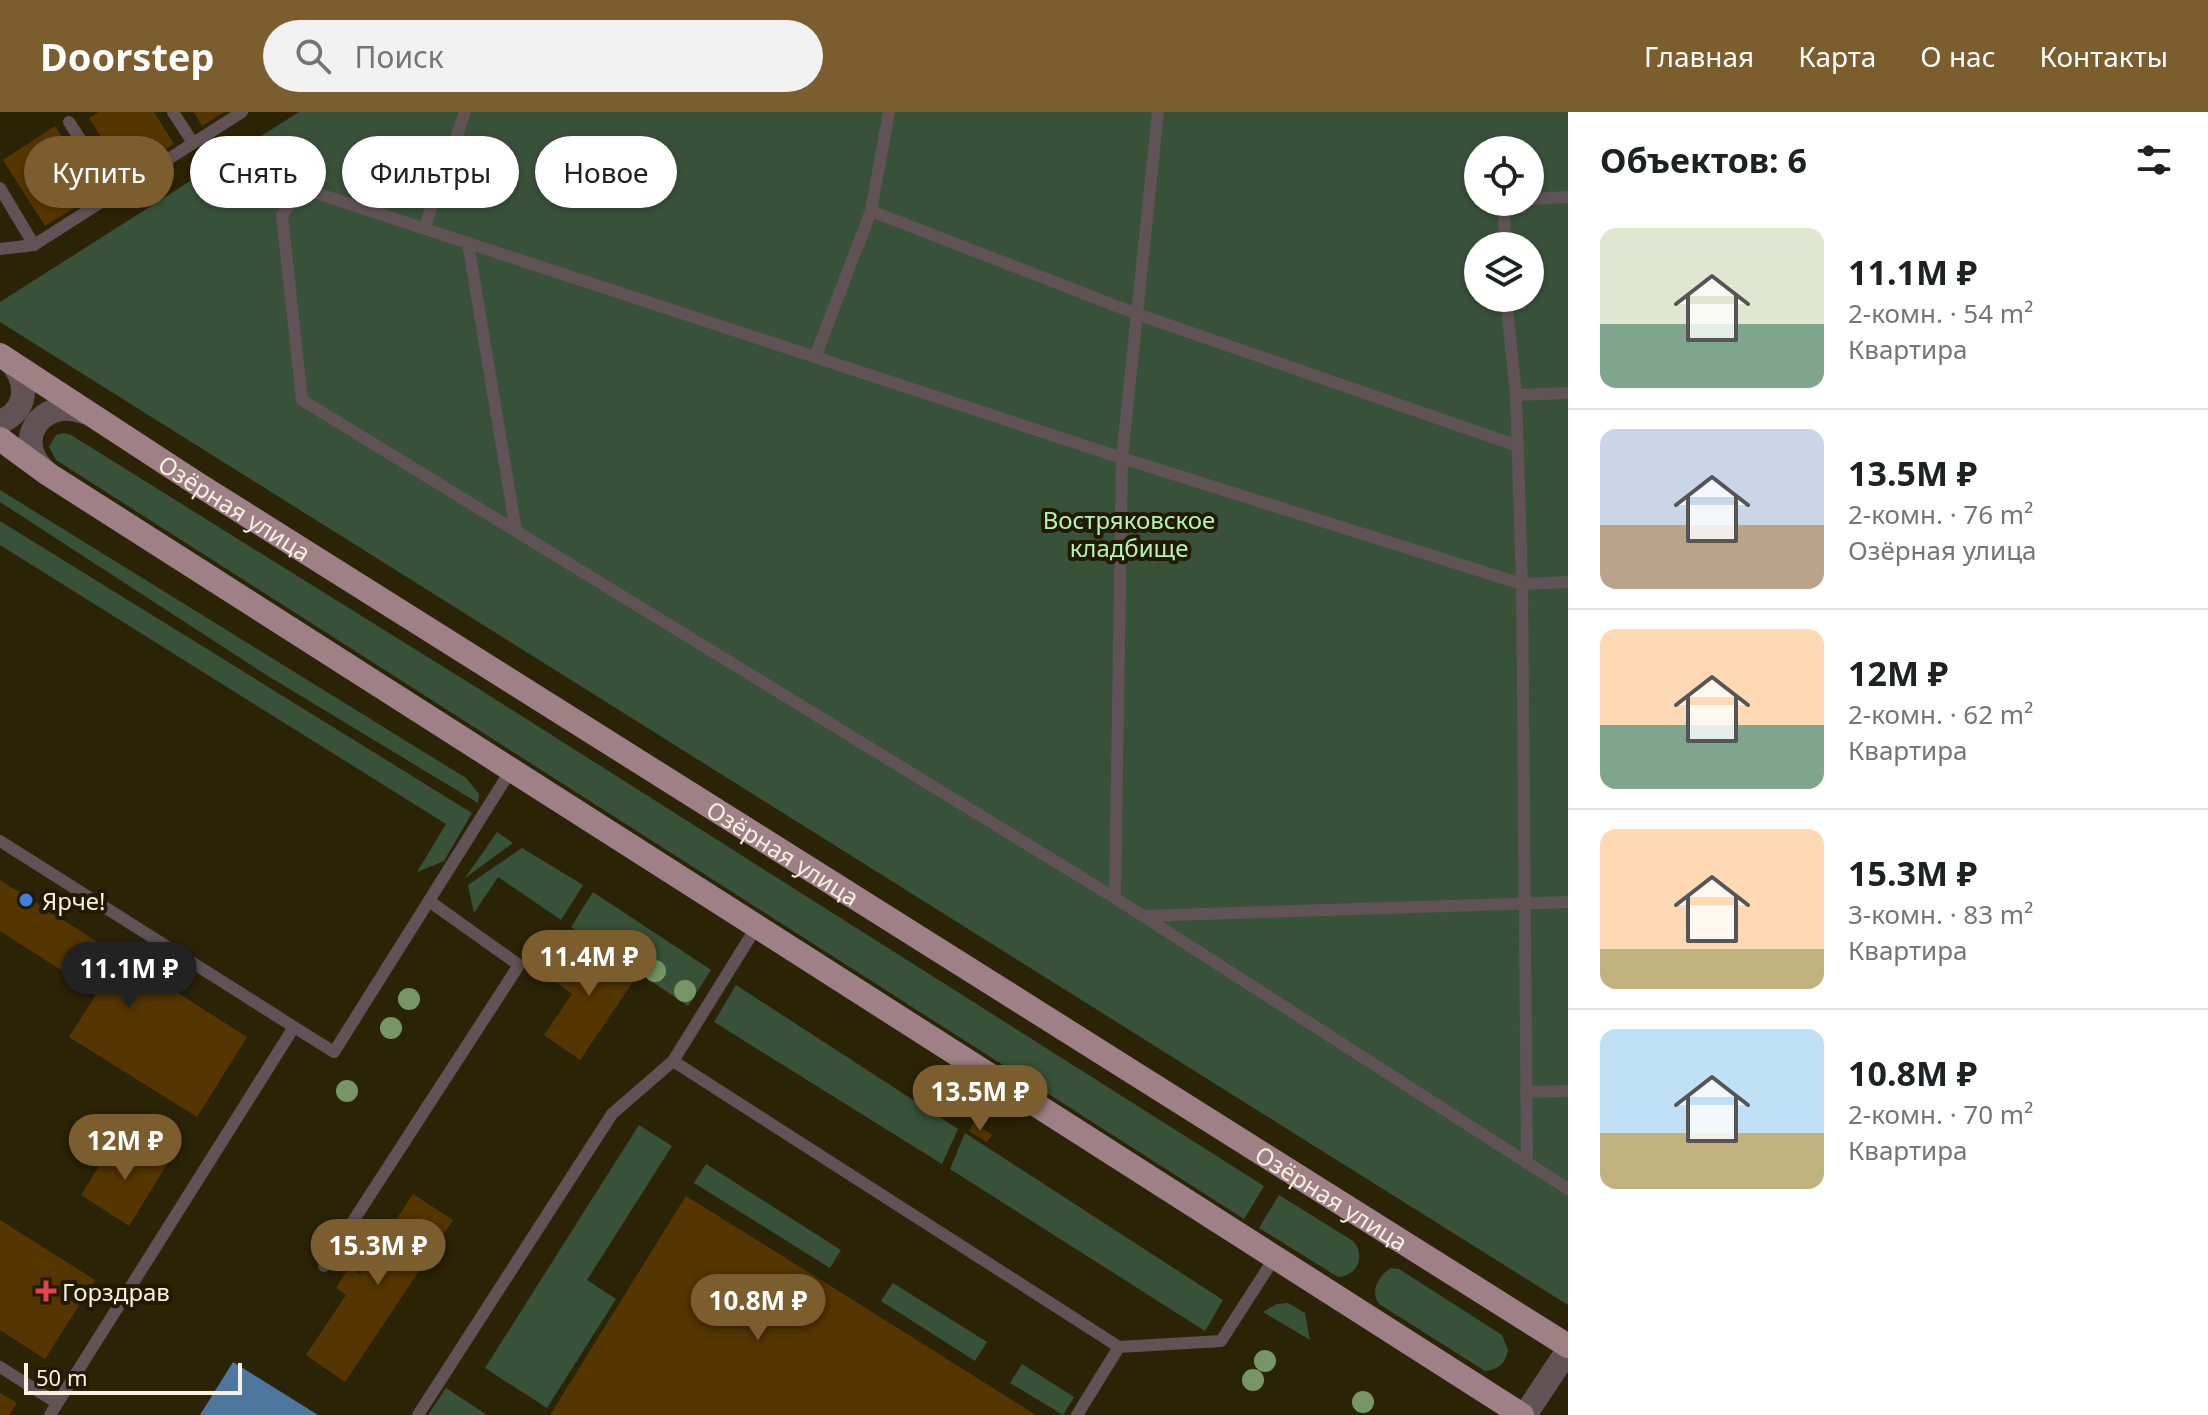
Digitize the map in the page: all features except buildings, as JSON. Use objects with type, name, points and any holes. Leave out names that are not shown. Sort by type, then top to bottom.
[{"type":"main road","name":"Озёрная улица","points":[[6,358],[84,412],[1568,1348]]},
{"type":"main road","points":[[0,439],[48,474],[1524,1415]]},
{"type":"street","points":[[0,422],[14,414],[25,393],[24,382],[6,358]]},
{"type":"street","points":[[48,474],[38,466],[32,455],[32,431],[49,412],[73,408],[84,412]]},
{"type":"street","points":[[1524,1415],[1568,1348]]},
{"type":"lane","points":[[173,112],[190,138]]},
{"type":"lane","points":[[204,136],[242,112]]},
{"type":"lane","points":[[424,229],[465,112]]},
{"type":"lane","points":[[815,357],[871,211],[889,112]]},
{"type":"lane","points":[[1115,898],[1122,458],[1158,112]]},
{"type":"lane","points":[[69,122],[78,136]]},
{"type":"lane","points":[[0,188],[34,245]]},
{"type":"lane","points":[[1568,582],[1522,584],[1122,458],[301,188],[282,215],[302,400],[1115,898],[1568,1189]]},
{"type":"lane","points":[[1544,198],[1568,197]]},
{"type":"lane","points":[[0,249],[34,245],[92,208]]},
{"type":"lane","points":[[871,211],[1137,314],[1518,446]]},
{"type":"lane","points":[[468,243],[516,531]]},
{"type":"lane","points":[[1507,312],[1516,395],[1522,584],[1527,1163]]},
{"type":"lane","points":[[1516,395],[1568,393]]},
{"type":"lane","points":[[0,841],[334,1052],[511,770]]},
{"type":"lane","points":[[324,1266],[519,965],[429,901]]},
{"type":"lane","points":[[1143,916],[1568,902]]},
{"type":"lane","points":[[418,1415],[612,1114],[673,1061],[757,926]]},
{"type":"lane","points":[[50,1415],[294,1027]]},
{"type":"lane","points":[[673,1061],[1119,1347],[1221,1341],[1275,1257]]},
{"type":"lane","points":[[1526,1092],[1568,1091]]},
{"type":"lane","points":[[1077,1415],[1119,1347]]},
{"type":"lane","points":[[0,1367],[57,1403]]},
{"type":"green space","name":"Востряковское кладбище","points":[[299,112],[1568,112],[1568,1305],[0,322],[0,302],[148,208],[174,208],[174,191],[190,181],[190,208],[326,208],[326,136],[261,136]]},
{"type":"green space","points":[[64,433],[479,689],[1264,1186],[1244,1219],[56,460],[49,447],[56,435]]},
{"type":"green space","points":[[0,490],[466,778],[479,794],[478,803],[268,676],[0,502]]},
{"type":"green space","points":[[0,521],[472,813],[444,861],[417,872],[446,824],[0,545]]},
{"type":"green space","points":[[497,832],[513,843],[465,878]]},
{"type":"green space","points":[[522,848],[583,885],[561,920],[498,877],[474,913],[468,885]]},
{"type":"green space","points":[[593,892],[711,970],[688,1006],[571,927]]},
{"type":"green space","points":[[736,985],[958,1129],[942,1164],[714,1022]]},
{"type":"green space","points":[[639,1125],[672,1146],[587,1280],[616,1299],[547,1408],[485,1368]]},
{"type":"green space","points":[[965,1133],[1223,1300],[1205,1331],[950,1169]]},
{"type":"green space","points":[[706,1164],[841,1250],[830,1268],[694,1183]]},
{"type":"green space","points":[[1279,1195],[1353,1241],[1359,1258],[1351,1273],[1338,1277],[1259,1228]]},
{"type":"green space","points":[[1391,1268],[1399,1269],[1502,1335],[1508,1350],[1503,1362],[1485,1371],[1379,1304],[1375,1294],[1377,1284]]},
{"type":"green space","points":[[893,1283],[987,1342],[975,1361],[881,1301]]},
{"type":"green space","points":[[1288,1303],[1305,1313],[1310,1340],[1263,1312],[1277,1304]]},
{"type":"green space","points":[[1022,1364],[1074,1397],[1063,1415],[1010,1383]]},
{"type":"green space","points":[[446,1388],[487,1415],[428,1415]]},
{"type":"water","points":[[233,1362],[318,1415],[200,1415]]},
{"type":"place","name":"Ярче!","points":[[26,900]]},
{"type":"place","name":"Горздрав","points":[[46,1291]]}]
